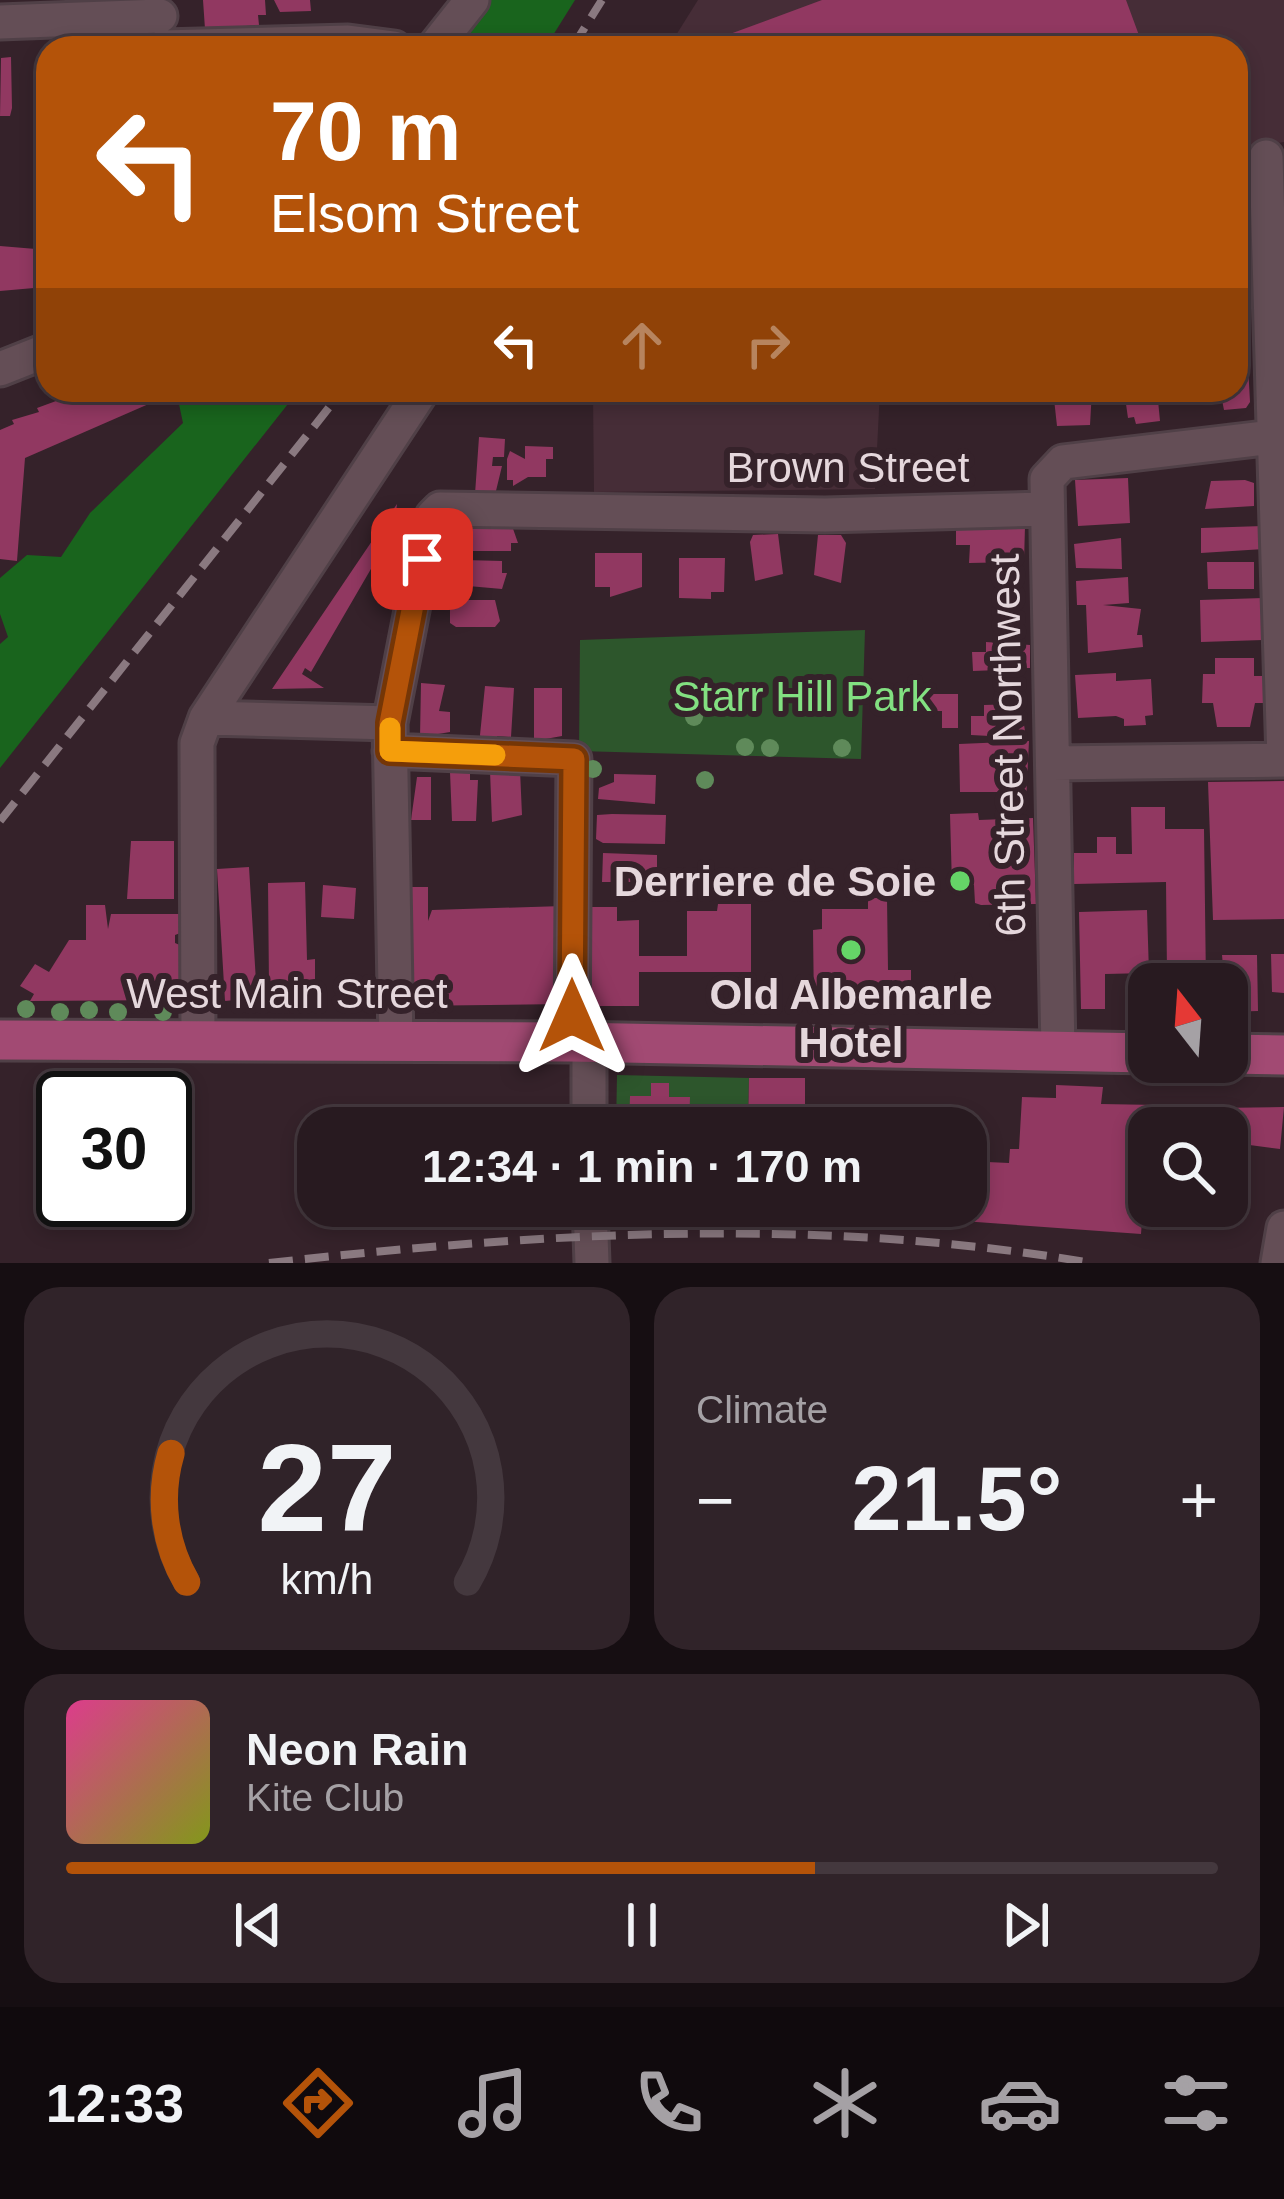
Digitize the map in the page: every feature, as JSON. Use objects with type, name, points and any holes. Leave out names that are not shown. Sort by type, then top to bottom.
[{"type":"main road","name":"West Main Street","points":[[0,1040],[580,1042],[1128,1053]]},
{"type":"main road","points":[[1248,1054],[1284,1055]]},
{"type":"street","points":[[444,36],[472,0]]},
{"type":"street","points":[[0,22],[268,36]]},
{"type":"street","points":[[1053,763],[1284,760],[1266,157]]},
{"type":"street","points":[[0,369],[36,355]]},
{"type":"street","points":[[198,1041],[197,743],[206,718],[414,402]]},
{"type":"street","points":[[1046,509],[1046,479],[1063,462],[1273,437]]},
{"type":"street","name":"Brown Street","points":[[396,1042],[390,737],[433,516],[448,507],[826,514],[1046,509]]},
{"type":"street","name":"6th Street Northwest","points":[[1046,509],[1058,1052]]},
{"type":"street","points":[[206,718],[574,759],[580,1042],[587,1107]]},
{"type":"street","points":[[591,1227],[592,1263]]},
{"type":"street","points":[[1277,1263],[1284,1228]]},
{"type":"shaded area","points":[[698,0],[1284,0],[1284,142],[1248,147],[1248,36],[676,36]]},
{"type":"shaded area","points":[[593,402],[879,402],[875,489],[594,492]]},
{"type":"green space","points":[[487,0],[575,0],[552,36],[457,36]]},
{"type":"green space","points":[[179,402],[290,402],[0,768],[0,644],[8,637],[0,614],[0,578],[27,555],[61,557],[90,513],[183,423]]},
{"type":"green space","name":"Starr Hill Park","points":[[865,630],[861,759],[579,751],[580,640]]},
{"type":"green space","points":[[617,1075],[749,1078],[748,1107],[616,1107]]},
{"type":"building","points":[[203,0],[265,0],[266,15],[258,15],[259,25],[205,29]]},
{"type":"building","points":[[274,0],[310,0],[311,11],[280,12]]},
{"type":"building","points":[[822,0],[1126,0],[1139,36],[724,36]]},
{"type":"building","points":[[11,57],[12,108],[10,116],[0,116],[1,58]]},
{"type":"building","points":[[0,246],[36,249],[36,299],[34,288],[0,291]]},
{"type":"building","points":[[1248,365],[1250,402],[1246,408],[1224,410],[1222,402],[1248,402]]},
{"type":"building","points":[[53,402],[153,402],[25,458],[17,561],[0,559],[0,430],[14,424],[12,420],[39,412],[37,408]]},
{"type":"building","points":[[1054,402],[1091,402],[1090,425],[1057,426]]},
{"type":"building","points":[[1126,402],[1158,402],[1160,421],[1136,424],[1134,417],[1128,418]]},
{"type":"building","points":[[479,437],[505,439],[504,457],[493,457],[492,466],[502,466],[495,495],[475,494]]},
{"type":"building","points":[[525,446],[553,447],[553,459],[546,459],[546,477],[528,477],[513,486],[513,480],[507,480],[507,459],[510,451],[525,459]]},
{"type":"building","points":[[1128,478],[1130,523],[1078,526],[1075,480]]},
{"type":"building","points":[[1211,481],[1254,483],[1254,506],[1205,509]]},
{"type":"building","points":[[397,504],[389,572],[375,562],[311,672],[305,668],[302,674],[324,688],[272,689]]},
{"type":"building","points":[[511,523],[518,543],[511,543],[511,551],[473,551],[466,547],[466,527]]},
{"type":"building","points":[[956,523],[1025,526],[1024,562],[969,563],[970,545],[956,545]]},
{"type":"building","points":[[1263,526],[1264,549],[1201,553],[1201,528]]},
{"type":"building","points":[[778,534],[783,574],[755,581],[753,535]]},
{"type":"building","points":[[818,535],[841,535],[846,543],[841,583],[814,575]]},
{"type":"building","points":[[1121,538],[1122,569],[1076,568],[1074,544]]},
{"type":"building","points":[[595,553],[642,553],[642,587],[610,597],[610,587],[595,587]]},
{"type":"building","points":[[679,558],[725,558],[724,592],[711,592],[711,599],[679,598]]},
{"type":"building","points":[[502,561],[502,573],[507,573],[502,589],[457,585],[457,564]]},
{"type":"building","points":[[1207,562],[1254,562],[1254,589],[1208,589]]},
{"type":"building","points":[[1128,577],[1129,603],[1103,605],[1141,609],[1137,635],[1142,635],[1143,647],[1088,653],[1086,605],[1077,605],[1076,581]]},
{"type":"building","points":[[1263,598],[1263,640],[1201,642],[1200,600]]},
{"type":"building","points":[[495,600],[500,621],[495,627],[456,627],[450,623],[450,602]]},
{"type":"building","points":[[986,642],[1030,645],[1030,668],[1019,668],[1019,684],[999,684],[999,670],[973,671],[972,652],[986,652]]},
{"type":"building","points":[[1215,658],[1254,658],[1254,676],[1265,676],[1265,703],[1255,703],[1250,727],[1217,727],[1213,703],[1202,703],[1203,674],[1215,674]]},
{"type":"building","points":[[1116,673],[1116,681],[1151,679],[1153,715],[1145,716],[1146,725],[1124,726],[1124,719],[1116,716],[1078,718],[1075,675]]},
{"type":"building","points":[[421,683],[445,685],[439,711],[450,712],[450,732],[420,737]]},
{"type":"building","points":[[485,686],[514,688],[511,737],[497,736],[496,743],[482,742],[480,735]]},
{"type":"building","points":[[534,688],[562,688],[562,736],[534,741]]},
{"type":"building","points":[[921,694],[958,694],[958,728],[942,728],[942,711],[921,711]]},
{"type":"building","points":[[1021,704],[1026,738],[971,735],[971,716],[984,716],[984,705]]},
{"type":"building","points":[[1029,741],[1026,802],[1011,803],[1011,792],[960,792],[959,744]]},
{"type":"building","points":[[520,770],[522,815],[492,822],[490,771]]},
{"type":"building","points":[[450,772],[470,772],[470,780],[478,780],[476,821],[452,821]]},
{"type":"building","points":[[614,774],[656,775],[655,804],[598,799],[599,788],[614,782]]},
{"type":"building","points":[[417,777],[431,777],[431,820],[411,820]]},
{"type":"building","points":[[1284,781],[1284,919],[1213,920],[1208,782]]},
{"type":"building","points":[[1131,807],[1165,807],[1165,829],[1204,829],[1206,963],[1167,963],[1166,882],[1074,884],[1074,853],[1097,853],[1097,837],[1116,837],[1116,854],[1132,854]]},
{"type":"building","points":[[978,813],[979,820],[1033,818],[1036,904],[981,905],[975,903],[974,885],[952,886],[950,814]]},
{"type":"building","points":[[597,815],[666,815],[665,844],[596,839]]},
{"type":"building","points":[[131,841],[174,841],[174,899],[127,899]]},
{"type":"building","points":[[603,853],[657,855],[657,882],[602,882]]},
{"type":"building","points":[[249,867],[257,998],[225,1001],[217,869]]},
{"type":"building","points":[[305,882],[307,960],[315,959],[315,987],[269,988],[268,883]]},
{"type":"building","points":[[323,885],[356,888],[354,919],[321,917]]},
{"type":"building","points":[[404,887],[428,887],[428,921],[432,910],[563,906],[564,1004],[405,1006]]},
{"type":"building","name":"Old Albemarle Hotel","points":[[868,898],[887,898],[888,970],[911,970],[911,1005],[814,1007],[813,930],[822,929],[822,909],[868,909]]},
{"type":"building","points":[[718,904],[751,904],[751,972],[639,972],[639,1006],[591,1006],[591,907],[617,907],[617,921],[639,920],[639,956],[687,956],[687,911],[717,911]]},
{"type":"building","points":[[86,905],[105,905],[108,929],[111,914],[180,914],[183,932],[175,935],[175,943],[182,946],[183,990],[174,1000],[30,1001],[34,994],[20,986],[35,964],[49,972],[69,940],[86,940]]},
{"type":"building","points":[[1147,910],[1149,963],[1128,963],[1128,973],[1105,974],[1105,1009],[1081,1009],[1079,912]]},
{"type":"building","points":[[1271,954],[1284,954],[1284,993],[1272,992]]},
{"type":"building","points":[[1222,955],[1257,955],[1258,1011],[1248,1011],[1248,963],[1223,963]]},
{"type":"building","points":[[749,1078],[805,1078],[805,1107],[748,1107]]},
{"type":"building","points":[[651,1083],[669,1083],[669,1097],[690,1097],[690,1107],[630,1107],[630,1096],[651,1096]]},
{"type":"building","points":[[1056,1085],[1103,1087],[1101,1104],[1213,1106],[1128,1107],[1128,1227],[1142,1227],[1141,1234],[987,1223],[987,1162],[1009,1163],[1010,1149],[1019,1149],[1022,1097],[1056,1098]]},
{"type":"building","points":[[1284,1107],[1280,1149],[1248,1145],[1248,1108]]},
{"type":"railway","points":[[580,36],[602,0]]},
{"type":"railway","points":[[0,821],[333,402]]},
{"type":"railway","points":[[269,1263],[476,1243],[681,1234],[887,1239],[1092,1263]]},
{"type":"slow traffic","points":[[390,728],[390,751],[495,755]]},
{"type":"place","name":"Derriere de Soie","points":[[960,881]]},
{"type":"place","name":"Old Albemarle Hotel","points":[[851,950]]},
{"type":"route","points":[[422,559],[390,723],[390,751],[574,759],[572,1016]]}]
